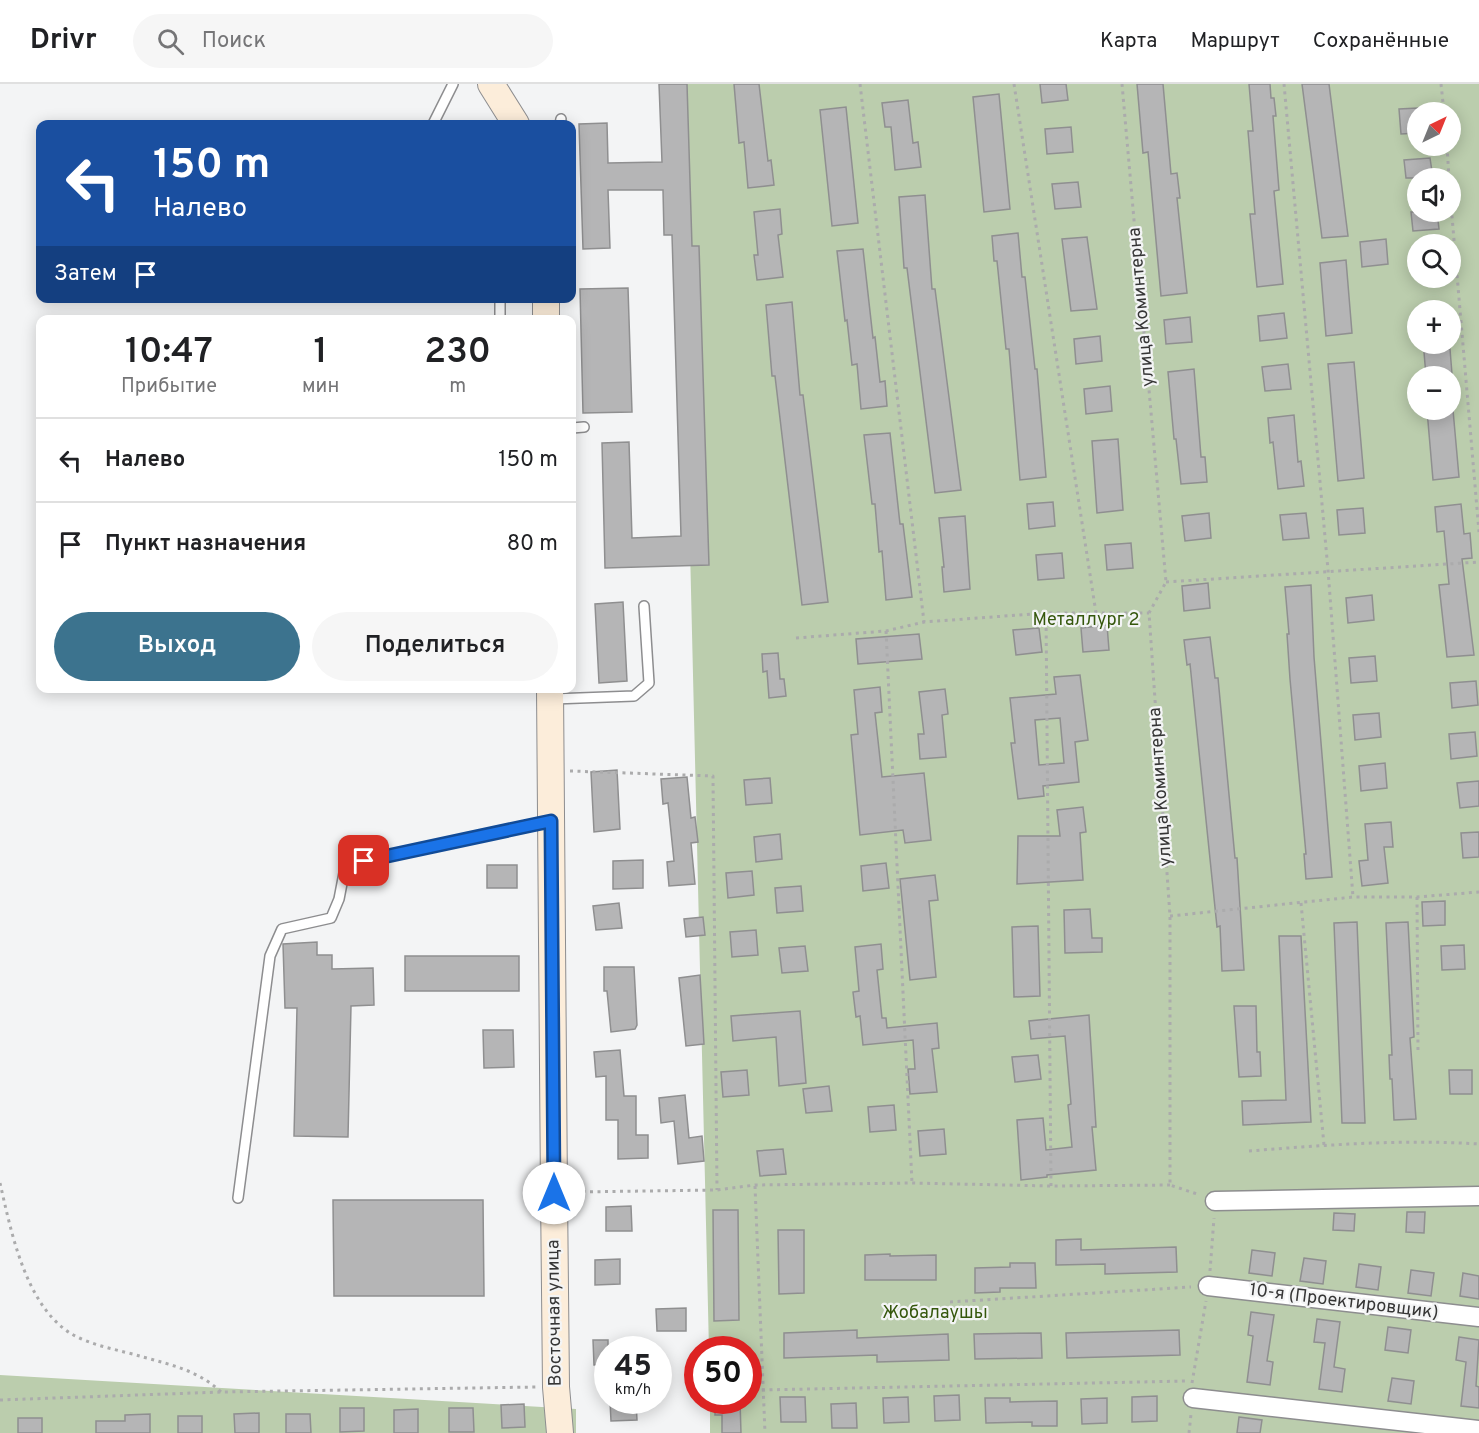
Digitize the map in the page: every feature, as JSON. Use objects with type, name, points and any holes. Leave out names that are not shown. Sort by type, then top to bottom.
[{"type":"main road","points":[[491,84],[514,120]]},
{"type":"main road","name":"Восточная улица","points":[[550,694],[556,1387],[560,1433]]},
{"type":"street","points":[[1215,1201],[1479,1196]]},
{"type":"street","name":"10-я (Проектировщик)","points":[[1208,1286],[1479,1317]]},
{"type":"street","points":[[1192,1390],[1479,1430]]},
{"type":"lane","points":[[435,120],[453,84]]},
{"type":"lane","points":[[576,428],[584,427]]},
{"type":"lane","points":[[550,694],[634,696],[649,682],[644,606]]},
{"type":"lane","points":[[238,1198],[270,956],[282,929],[331,918],[339,899],[344,873],[364,861],[551,821]]},
{"type":"path","points":[[860,84],[924,622]]},
{"type":"path","points":[[1014,84],[1096,613]]},
{"type":"path","name":"улица Коминтерна","points":[[1122,84],[1166,582]]},
{"type":"path","points":[[1284,84],[1328,570],[1353,897]]},
{"type":"path","points":[[1441,84],[1443,102]]},
{"type":"path","points":[[1452,222],[1479,532]]},
{"type":"path","points":[[796,638],[886,630],[924,622],[1046,613],[1149,613],[1166,582],[1479,562]]},
{"type":"path","points":[[1046,613],[1050,1186]]},
{"type":"path","name":"улица Коминтерна","points":[[1149,613],[1170,916],[1170,1185]]},
{"type":"path","points":[[886,630],[912,1183]]},
{"type":"path","points":[[550,770],[713,776],[717,1190]]},
{"type":"path","points":[[1170,916],[1353,897],[1417,897],[1479,892]]},
{"type":"path","points":[[1417,897],[1418,1054]]},
{"type":"path","points":[[1301,903],[1324,1145]]},
{"type":"path","points":[[1249,1151],[1324,1145],[1438,1141],[1479,1144]]},
{"type":"path","points":[[0,1183],[17,1255],[45,1311],[70,1333],[92,1342],[186,1369],[208,1380],[221,1392]]},
{"type":"path","points":[[554,1193],[717,1190],[755,1185],[912,1183],[1050,1186],[1170,1185],[1215,1201],[1208,1286],[1192,1390],[1189,1433]]},
{"type":"path","points":[[755,1185],[760,1336]]},
{"type":"path","points":[[950,1302],[1208,1286]]},
{"type":"path","points":[[0,1400],[221,1392],[556,1387]]},
{"type":"path","points":[[765,1433],[762,1390],[1192,1390]]},
{"type":"green space","name":"Металлург 2","points":[[679,84],[1479,84],[1479,1433],[710,1433],[710,1414],[762,1414],[762,1336],[709,1336]]},
{"type":"green space","points":[[0,1375],[576,1409],[576,1433],[0,1433]]},
{"type":"building","points":[[659,84],[687,84],[692,246],[699,246],[709,565],[605,568],[602,443],[629,442],[632,538],[681,536],[672,235],[664,235],[663,190],[608,190],[610,248],[583,249],[579,124],[607,123],[608,163],[662,162]]},
{"type":"building","points":[[734,84],[759,84],[768,161],[771,160],[774,185],[748,188],[744,142],[739,143]]},
{"type":"building","points":[[1040,84],[1066,84],[1068,100],[1042,103]]},
{"type":"building","points":[[1137,84],[1163,84],[1171,174],[1177,173],[1180,198],[1177,198],[1187,293],[1161,296],[1148,152],[1143,153]]},
{"type":"building","points":[[1249,84],[1270,84],[1271,98],[1274,98],[1276,116],[1273,116],[1279,190],[1274,191],[1283,284],[1257,287],[1250,214],[1255,214],[1248,131],[1253,131]]},
{"type":"building","points":[[1302,84],[1329,84],[1348,236],[1322,238]]},
{"type":"building","points":[[999,94],[1010,209],[984,212],[973,97]]},
{"type":"building","points":[[908,100],[913,143],[918,142],[921,167],[895,170],[891,127],[885,127],[882,103]]},
{"type":"building","points":[[846,107],[858,223],[832,226],[820,110]]},
{"type":"building","points":[[1399,109],[1407,109],[1407,134],[1401,134]]},
{"type":"building","points":[[1071,127],[1073,152],[1047,154],[1045,129]]},
{"type":"building","points":[[1430,158],[1432,168],[1407,168],[1406,178],[1404,160]]},
{"type":"building","points":[[1078,182],[1081,207],[1055,209],[1052,184]]},
{"type":"building","points":[[925,195],[932,289],[935,289],[961,490],[935,493],[907,268],[904,268],[899,197]]},
{"type":"building","points":[[780,209],[782,234],[778,235],[783,277],[757,280],[754,255],[758,255],[754,212]]},
{"type":"building","points":[[1412,222],[1438,222],[1439,229],[1413,231]]},
{"type":"building","points":[[1018,233],[1022,277],[1025,277],[1035,369],[1037,369],[1046,477],[1020,480],[1009,349],[1006,349],[997,261],[994,261],[992,236]]},
{"type":"building","points":[[1087,237],[1097,309],[1071,311],[1062,239]]},
{"type":"building","points":[[1386,239],[1388,264],[1362,267],[1360,242]]},
{"type":"building","points":[[863,249],[873,338],[875,337],[880,382],[885,381],[887,406],[861,409],[857,364],[852,365],[837,251]]},
{"type":"building","points":[[1346,260],[1352,333],[1326,336],[1320,263]]},
{"type":"building","points":[[628,288],[632,412],[583,413],[580,289]]},
{"type":"building","points":[[792,302],[800,395],[803,395],[828,602],[802,605],[775,376],[772,376],[766,305]]},
{"type":"building","points":[[1284,313],[1287,338],[1260,341],[1258,316]]},
{"type":"building","points":[[1190,317],[1192,342],[1166,344],[1164,320]]},
{"type":"building","points":[[1100,336],[1102,361],[1076,364],[1074,339]]},
{"type":"building","points":[[1424,354],[1450,354],[1451,366],[1425,366]]},
{"type":"building","points":[[1354,362],[1364,478],[1338,481],[1328,364]]},
{"type":"building","points":[[1288,364],[1291,389],[1265,391],[1262,367]]},
{"type":"building","points":[[1194,369],[1201,457],[1205,457],[1207,482],[1181,484],[1168,372]]},
{"type":"building","points":[[1110,386],[1112,411],[1086,414],[1084,389]]},
{"type":"building","points":[[1294,415],[1298,462],[1301,461],[1304,486],[1278,489],[1268,418]]},
{"type":"building","points":[[1428,420],[1454,420],[1459,477],[1433,480]]},
{"type":"building","points":[[890,433],[900,524],[903,524],[912,597],[886,600],[882,551],[879,552],[875,504],[872,504],[864,435]]},
{"type":"building","points":[[1118,439],[1123,510],[1097,513],[1092,441]]},
{"type":"building","points":[[1053,502],[1055,526],[1029,529],[1027,504]]},
{"type":"building","points":[[1461,504],[1464,534],[1470,533],[1472,558],[1462,559],[1474,655],[1447,657],[1439,585],[1449,584],[1444,531],[1437,532],[1435,507]]},
{"type":"building","points":[[1363,508],[1365,533],[1339,535],[1337,510]]},
{"type":"building","points":[[1209,513],[1211,538],[1185,541],[1182,516]]},
{"type":"building","points":[[1306,513],[1309,538],[1283,540],[1280,515]]},
{"type":"building","points":[[965,516],[970,589],[944,592],[939,518]]},
{"type":"building","points":[[1131,543],[1133,568],[1107,570],[1105,545]]},
{"type":"building","points":[[1062,553],[1064,578],[1038,580],[1036,555]]},
{"type":"building","points":[[1208,583],[1210,608],[1184,611],[1182,586]]},
{"type":"building","points":[[1311,585],[1314,657],[1332,877],[1306,879],[1285,587]]},
{"type":"building","points":[[1372,595],[1374,620],[1348,623],[1346,598]]},
{"type":"building","points":[[623,602],[627,681],[599,683],[595,604]]},
{"type":"building","points":[[1107,625],[1109,650],[1083,652],[1081,628]]},
{"type":"building","points":[[1039,628],[1042,652],[1016,655],[1013,630]]},
{"type":"building","points":[[919,634],[922,659],[858,664],[856,639]]},
{"type":"building","points":[[1210,637],[1215,678],[1218,678],[1235,858],[1237,858],[1244,970],[1222,971],[1220,926],[1217,927],[1190,664],[1187,665],[1184,640]]},
{"type":"building","points":[[778,653],[780,679],[784,679],[786,696],[769,698],[767,671],[763,672],[762,654]]},
{"type":"building","points":[[1375,656],[1377,681],[1351,683],[1349,658]]},
{"type":"building","points":[[1080,675],[1088,740],[1075,742],[1079,782],[1043,786],[1044,796],[1018,799],[1011,743],[1015,743],[1010,698],[1056,694],[1054,677]],"holes":[[[1060,718],[1064,763],[1039,765],[1035,720]]]},
{"type":"building","points":[[1476,681],[1478,705],[1452,708],[1450,683]]},
{"type":"building","points":[[880,687],[882,712],[875,713],[882,777],[924,773],[931,840],[905,843],[903,830],[860,835],[851,735],[858,734],[854,690]]},
{"type":"building","points":[[945,689],[948,714],[942,715],[946,757],[920,759],[918,734],[924,734],[919,692]]},
{"type":"building","points":[[1379,713],[1381,737],[1355,740],[1353,715]]},
{"type":"building","points":[[1475,732],[1477,756],[1451,759],[1449,734]]},
{"type":"building","points":[[1385,763],[1387,788],[1361,791],[1359,766]]},
{"type":"building","points":[[617,770],[620,829],[594,832],[591,772]]},
{"type":"building","points":[[687,777],[691,818],[695,817],[698,842],[691,843],[695,884],[669,886],[667,862],[674,861],[668,803],[663,804],[661,779]]},
{"type":"building","points":[[770,778],[772,803],[746,805],[744,780]]},
{"type":"building","points":[[1479,781],[1479,806],[1460,808],[1457,783]]},
{"type":"building","points":[[1083,807],[1086,832],[1080,833],[1083,880],[1017,884],[1018,836],[1060,836],[1057,810]]},
{"type":"building","points":[[1391,822],[1393,847],[1384,847],[1388,883],[1362,886],[1359,861],[1368,860],[1365,824]]},
{"type":"building","points":[[1479,832],[1479,857],[1463,858],[1461,833]]},
{"type":"building","points":[[780,834],[782,859],[756,862],[754,837]]},
{"type":"building","points":[[643,860],[643,888],[613,889],[613,861]]},
{"type":"building","points":[[886,863],[889,888],[863,891],[861,866]]},
{"type":"building","points":[[487,865],[517,865],[517,888],[487,888]]},
{"type":"building","points":[[752,871],[754,895],[728,898],[726,873]]},
{"type":"building","points":[[935,875],[938,900],[929,901],[936,977],[910,980],[900,879]]},
{"type":"building","points":[[801,886],[803,911],[777,913],[775,888]]},
{"type":"building","points":[[1445,901],[1445,925],[1423,926],[1422,902]]},
{"type":"building","points":[[619,903],[622,928],[596,930],[593,906]]},
{"type":"building","points":[[1090,909],[1092,938],[1102,938],[1102,952],[1065,953],[1064,910]]},
{"type":"building","points":[[703,917],[705,935],[686,937],[684,919]]},
{"type":"building","points":[[1357,922],[1365,1123],[1342,1123],[1334,923]]},
{"type":"building","points":[[1408,922],[1414,1037],[1410,1038],[1416,1119],[1394,1120],[1389,1055],[1392,1055],[1386,923]]},
{"type":"building","points":[[1038,926],[1040,996],[1014,997],[1012,927]]},
{"type":"building","points":[[756,930],[758,955],[732,957],[730,932]]},
{"type":"building","points":[[1279,936],[1301,936],[1311,1122],[1243,1125],[1242,1101],[1286,1100]]},
{"type":"building","points":[[317,942],[317,955],[332,955],[332,969],[373,968],[374,1005],[351,1006],[348,1137],[294,1136],[297,1008],[285,1008],[283,944]]},
{"type":"building","points":[[881,944],[883,969],[877,970],[882,1018],[886,1018],[887,1028],[937,1023],[939,1048],[932,1049],[937,1092],[910,1094],[908,1069],[915,1069],[913,1040],[863,1045],[860,1016],[856,1017],[853,992],[859,991],[855,947]]},
{"type":"building","points":[[1464,945],[1465,969],[1442,970],[1441,946]]},
{"type":"building","points":[[805,946],[808,971],[782,973],[779,948]]},
{"type":"building","points":[[405,956],[519,956],[519,991],[405,991]]},
{"type":"building","points":[[604,967],[634,967],[637,1025],[635,1029],[611,1032],[607,991],[604,991]]},
{"type":"building","points":[[700,975],[704,1044],[686,1046],[679,978]]},
{"type":"building","points":[[1234,1006],[1256,1006],[1257,1052],[1260,1052],[1261,1076],[1239,1077]]},
{"type":"building","points":[[800,1011],[806,1083],[779,1086],[776,1037],[733,1041],[731,1016]]},
{"type":"building","points":[[1089,1015],[1096,1127],[1092,1127],[1096,1170],[1021,1180],[1017,1120],[1043,1118],[1046,1150],[1072,1147],[1065,1036],[1031,1039],[1029,1021]]},
{"type":"building","points":[[483,1030],[513,1030],[514,1067],[484,1068]]},
{"type":"building","points":[[620,1050],[624,1096],[636,1096],[636,1135],[648,1135],[648,1158],[618,1159],[618,1120],[606,1120],[606,1076],[596,1077],[594,1052]]},
{"type":"building","points":[[1038,1055],[1041,1079],[1015,1082],[1012,1057]]},
{"type":"building","points":[[747,1070],[749,1095],[723,1097],[721,1072]]},
{"type":"building","points":[[1449,1070],[1472,1070],[1472,1094],[1450,1094]]},
{"type":"building","points":[[829,1086],[832,1111],[806,1113],[803,1089]]},
{"type":"building","points":[[685,1095],[689,1138],[702,1136],[704,1161],[678,1164],[674,1121],[661,1123],[659,1098]]},
{"type":"building","points":[[894,1105],[896,1130],[870,1132],[868,1107]]},
{"type":"building","points":[[944,1129],[946,1154],[920,1156],[918,1131]]},
{"type":"building","points":[[783,1149],[786,1174],[760,1176],[757,1151]]},
{"type":"building","points":[[333,1200],[483,1200],[484,1296],[334,1296]]},
{"type":"building","points":[[631,1206],[632,1231],[606,1231],[606,1207]]},
{"type":"building","points":[[713,1210],[738,1210],[739,1320],[714,1321]]},
{"type":"building","points":[[1407,1212],[1425,1212],[1424,1233],[1406,1232]]},
{"type":"building","points":[[1334,1213],[1355,1214],[1354,1231],[1333,1230]]},
{"type":"building","points":[[778,1230],[804,1230],[804,1293],[779,1294]]},
{"type":"building","points":[[1081,1239],[1081,1250],[1176,1247],[1177,1272],[1105,1274],[1105,1264],[1056,1265],[1056,1240]]},
{"type":"building","points":[[1252,1250],[1275,1253],[1272,1276],[1249,1273]]},
{"type":"building","points":[[890,1254],[890,1256],[936,1255],[936,1280],[865,1280],[865,1255]]},
{"type":"building","points":[[1304,1258],[1326,1261],[1323,1284],[1300,1281]]},
{"type":"building","points":[[620,1259],[620,1284],[595,1285],[595,1260]]},
{"type":"building","points":[[1010,1263],[1035,1263],[1036,1288],[1000,1288],[1000,1292],[975,1293],[975,1268],[1010,1267]]},
{"type":"building","points":[[1359,1264],[1381,1267],[1378,1290],[1356,1287]]},
{"type":"building","points":[[1411,1270],[1434,1273],[1431,1296],[1408,1293]]},
{"type":"building","points":[[1463,1273],[1479,1276],[1479,1299],[1460,1296]]},
{"type":"building","points":[[686,1308],[686,1331],[657,1331],[656,1309]]},
{"type":"building","points":[[1251,1312],[1274,1315],[1267,1361],[1273,1362],[1270,1385],[1247,1382],[1253,1336],[1248,1335]]},
{"type":"building","points":[[1317,1319],[1340,1322],[1334,1367],[1345,1369],[1342,1392],[1319,1389],[1325,1343],[1314,1342]]},
{"type":"building","points":[[1388,1327],[1411,1330],[1408,1353],[1385,1350]]},
{"type":"building","points":[[857,1330],[857,1338],[948,1334],[949,1360],[877,1362],[877,1355],[784,1358],[784,1333]]},
{"type":"building","points":[[1179,1330],[1180,1355],[1067,1358],[1066,1333]]},
{"type":"building","points":[[1041,1333],[1042,1358],[975,1359],[974,1334]]},
{"type":"building","points":[[1459,1337],[1479,1340],[1476,1386],[1479,1387],[1479,1408],[1461,1406],[1466,1362],[1456,1360]]},
{"type":"building","points":[[1392,1378],[1414,1381],[1411,1404],[1388,1401]]},
{"type":"building","points":[[959,1395],[960,1420],[935,1421],[934,1396]]},
{"type":"building","points":[[1157,1396],[1157,1421],[1132,1422],[1132,1397]]},
{"type":"building","points":[[780,1397],[805,1397],[806,1422],[781,1422]]},
{"type":"building","points":[[908,1397],[909,1422],[884,1423],[883,1398]]},
{"type":"building","points":[[985,1398],[1010,1398],[1010,1402],[1057,1401],[1057,1426],[1032,1426],[1032,1422],[986,1423]]},
{"type":"building","points":[[1107,1398],[1107,1423],[1082,1424],[1081,1399]]},
{"type":"building","points":[[856,1403],[857,1428],[832,1428],[831,1404]]},
{"type":"building","points":[[524,1404],[525,1427],[502,1428],[501,1405]]},
{"type":"building","points":[[340,1408],[364,1408],[364,1431],[340,1432]]},
{"type":"building","points":[[449,1408],[473,1408],[474,1432],[449,1432]]},
{"type":"building","points":[[418,1409],[418,1433],[394,1433],[394,1410]]},
{"type":"building","points":[[259,1413],[259,1433],[235,1433],[234,1414]]},
{"type":"building","points":[[150,1414],[150,1433],[96,1433],[96,1421],[125,1421],[125,1415]]},
{"type":"building","points":[[286,1414],[310,1414],[311,1433],[286,1433]]},
{"type":"building","points":[[611,1414],[637,1414],[637,1420],[611,1421]]},
{"type":"building","points":[[740,1414],[741,1433],[722,1433],[722,1415],[715,1415]]},
{"type":"building","points":[[178,1416],[202,1416],[202,1433],[178,1433]]},
{"type":"building","points":[[1239,1417],[1262,1420],[1260,1433],[1237,1433]]},
{"type":"building","points":[[18,1418],[42,1418],[42,1433],[18,1433]]},
{"type":"route","points":[[364,861],[551,821],[554,1193]]},
{"type":"park label","name":"Жобалаушы","points":[[935,1313]]}]
